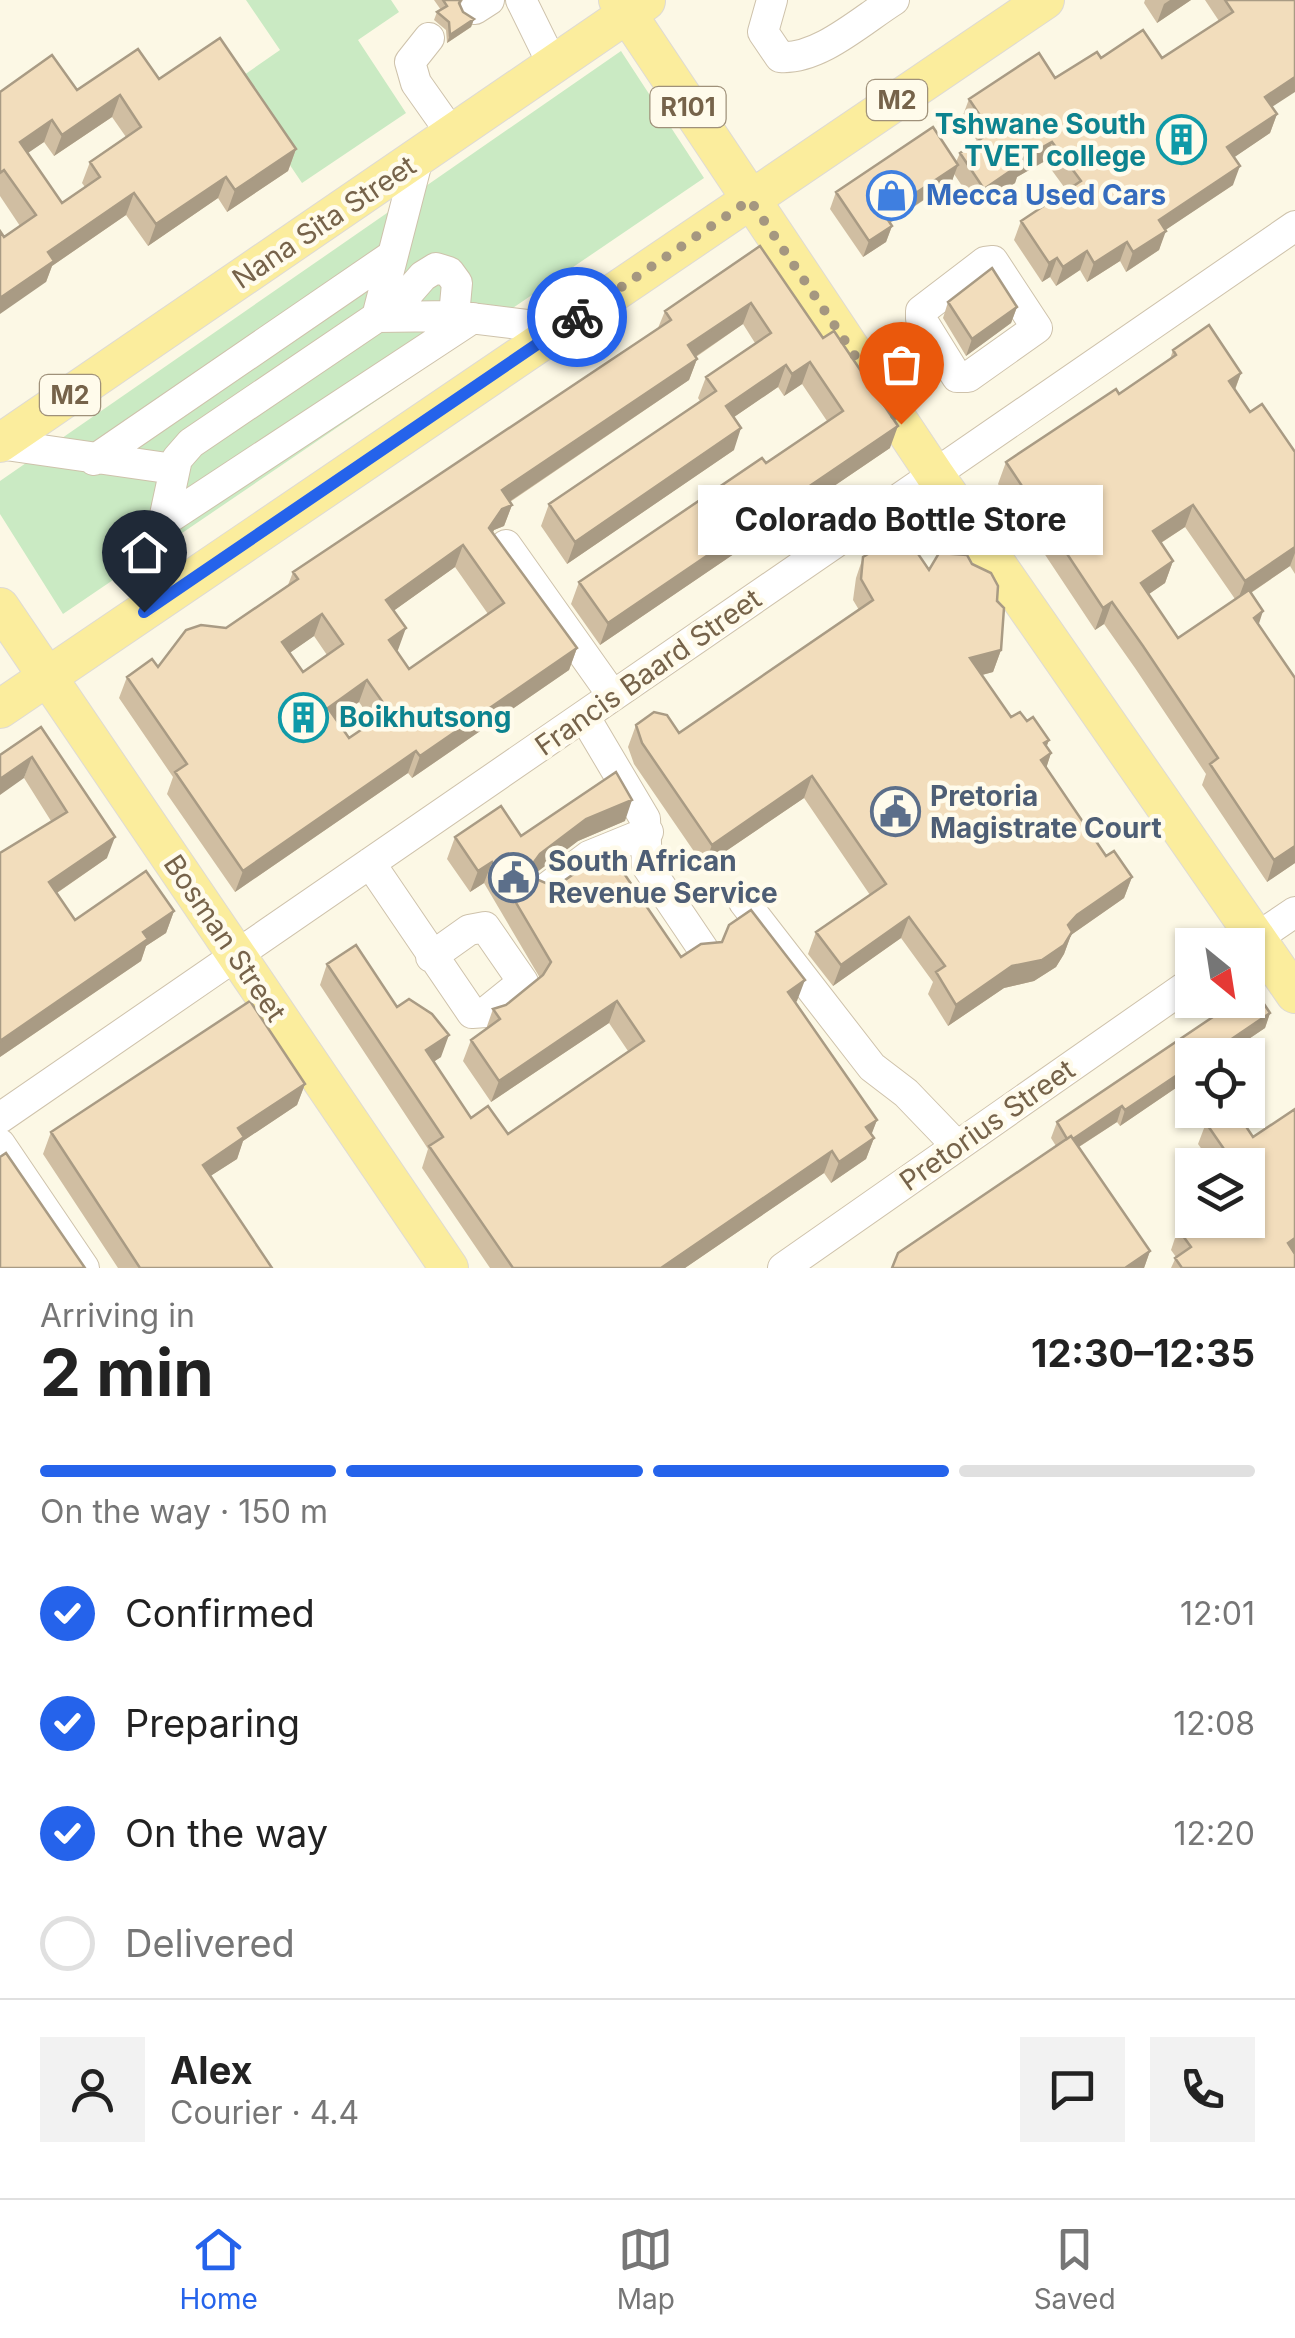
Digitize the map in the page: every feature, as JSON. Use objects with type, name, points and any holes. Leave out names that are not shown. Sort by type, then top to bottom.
[{"type":"main road","name":"M2","points":[[0,709],[1045,0]]},
{"type":"main road","name":"Nana Sita Street","points":[[0,443],[418,158],[631,4]]},
{"type":"main road","name":"R101","points":[[631,4],[750,200],[1242,928]]},
{"type":"main road","name":"Bosman Street","points":[[0,608],[449,1268]]},
{"type":"main road","name":"R101","points":[[1265,959],[1295,994]]},
{"type":"street","points":[[521,0],[553,64]]},
{"type":"street","points":[[772,0],[763,32],[780,57],[793,58],[814,50],[894,0]]},
{"type":"street","points":[[429,38],[410,62],[416,83],[452,134]]},
{"type":"street","points":[[382,317],[418,158]]},
{"type":"street","name":"Francis Baard Street","points":[[0,1118],[1295,226]]},
{"type":"street","points":[[94,460],[393,255]]},
{"type":"street","points":[[144,612],[180,452],[382,317],[436,268],[450,272],[457,283],[464,317]]},
{"type":"street","points":[[382,317],[464,317],[559,329]]},
{"type":"street","points":[[164,522],[464,317]]},
{"type":"street","points":[[884,399],[932,338]]},
{"type":"street","points":[[0,443],[174,469]]},
{"type":"street","points":[[506,545],[613,696]]},
{"type":"street","points":[[584,716],[646,820],[647,866],[703,949]]},
{"type":"street","points":[[544,890],[589,856],[648,832]]},
{"type":"street","points":[[370,864],[431,957]]},
{"type":"street","points":[[744,902],[872,1067],[906,1092],[957,1146]]},
{"type":"street","points":[[1265,932],[1295,912]]},
{"type":"street","name":"Pretorius Street","points":[[783,1268],[1175,994]]},
{"type":"street","points":[[0,1144],[84,1268]]},
{"type":"green space","points":[[246,0],[391,0],[399,12],[358,40],[406,113],[302,183],[234,82],[280,50]]},
{"type":"green space","points":[[621,51],[704,178],[63,614],[0,514],[0,481]]},
{"type":"building","points":[[443,0],[461,0],[463,12],[474,19],[450,35],[449,22],[437,12],[447,6]]},
{"type":"building","points":[[1225,0],[1295,0],[1295,77],[1265,97],[1277,114],[1227,147],[1240,166],[1159,220],[1166,231],[1133,252],[1127,242],[1094,263],[1087,251],[1063,267],[1057,258],[1049,263],[1021,221],[1081,181],[1052,142],[1020,160],[1022,163],[984,189],[960,153],[991,132],[969,99],[1039,53],[1055,78],[1097,52],[1101,58],[1143,30],[1162,58],[1233,12]]},
{"type":"building","points":[[220,38],[296,149],[235,190],[226,177],[156,224],[134,193],[48,252],[54,261],[0,298],[0,231],[4,237],[36,215],[4,170],[0,173],[0,92],[52,55],[77,90],[138,49],[159,79]],"holes":[[[120,95],[141,127],[90,162],[100,177],[62,203],[20,142],[52,120],[62,135]]]},
{"type":"building","name":"Mecca Used Cars","points":[[933,127],[958,165],[884,214],[892,226],[869,241],[836,192]]},
{"type":"building","points":[[760,246],[823,338],[834,331],[898,426],[608,623],[579,582],[762,458],[766,463],[843,411],[810,362],[792,374],[786,365],[726,406],[741,428],[575,542],[549,504],[716,391],[706,377],[771,333],[751,303],[688,345],[697,359],[502,490],[512,505],[502,509],[489,528],[577,648],[420,756],[416,751],[243,871],[175,772],[187,764],[127,677],[152,659],[158,667],[186,630],[201,625],[226,628],[298,579],[293,572],[671,320],[665,311]],"holes":[[[463,545],[504,603],[409,669],[389,640],[406,628],[386,600]],[[322,614],[343,644],[303,672],[282,642]],[[367,680],[389,711],[349,738],[328,708]]]},
{"type":"building","points":[[992,268],[1017,307],[972,339],[948,302]]},
{"type":"building","points":[[1209,325],[1241,373],[1229,381],[1250,412],[1262,404],[1295,452],[1295,547],[1245,581],[1193,505],[1153,531],[1173,561],[1141,583],[1178,638],[1249,590],[1263,611],[1254,618],[1295,678],[1295,846],[1274,860],[1210,764],[1218,758],[1143,646],[1112,602],[1103,608],[1006,462],[1116,389],[1119,394],[1176,355],[1173,350]]},
{"type":"building","points":[[895,538],[910,542],[929,570],[939,553],[967,555],[972,564],[991,573],[998,586],[997,601],[1004,608],[1001,650],[970,658],[1011,717],[1020,712],[1027,721],[1033,717],[1049,740],[1044,743],[1051,753],[1041,760],[1106,856],[1114,851],[1132,877],[1077,915],[1068,925],[1072,932],[1064,945],[1042,960],[1012,966],[956,1005],[936,972],[945,966],[909,917],[841,965],[816,932],[886,884],[812,776],[712,845],[642,743],[636,725],[654,712],[667,715],[679,733],[873,600],[861,579],[863,557]]},
{"type":"building","points":[[41,727],[115,837],[49,882],[75,920],[146,871],[174,911],[143,932],[148,939],[0,1041],[0,853],[67,812],[32,757],[0,779],[0,755]]},
{"type":"building","points":[[616,772],[632,800],[586,819],[540,854],[534,862],[536,879],[555,887],[608,850],[681,957],[701,944],[722,942],[729,925],[751,910],[805,980],[788,992],[877,1120],[866,1127],[874,1138],[839,1162],[832,1151],[661,1268],[513,1268],[429,1146],[443,1137],[327,964],[356,945],[397,1007],[409,999],[432,1014],[449,1035],[426,1050],[471,1118],[488,1106],[508,1134],[644,1041],[617,1001],[499,1081],[471,1040],[500,1019],[493,1009],[506,1005],[543,975],[551,962],[492,862],[478,871],[455,837],[501,806],[521,836]]},
{"type":"building","points":[[250,1001],[305,1084],[238,1128],[244,1137],[203,1165],[272,1268],[140,1268],[51,1132]]},
{"type":"building","points":[[1211,1018],[1263,1018],[1233,1038],[1182,1038]]},
{"type":"building","points":[[1175,1042],[1175,1076],[1073,1139],[1067,1139],[1057,1122]]},
{"type":"building","points":[[1295,1109],[1295,1238],[1288,1243],[1295,1254],[1295,1268],[1182,1268],[1175,1258],[1191,1247],[1184,1238],[1265,1238],[1265,1148],[1223,1148],[1209,1128],[1247,1128],[1253,1137]]},
{"type":"building","points":[[1071,1136],[1150,1251],[1125,1268],[892,1268],[898,1253]]},
{"type":"building","points":[[6,1153],[85,1268],[0,1268],[0,1157]]},
{"type":"way so far","points":[[577,317],[750,200],[901,424]]},
{"type":"place","name":"Tshwane South TVET college","points":[[1181,140]]},
{"type":"place","name":"Mecca Used Cars","points":[[891,195]]},
{"type":"place","name":"Colorado Bottle Store","points":[[901,424]]},
{"type":"place","name":"Boikhutsong","points":[[304,717]]},
{"type":"place","name":"Pretoria Magistrate Court","points":[[895,812]]},
{"type":"place","name":"South African Revenue Service","points":[[513,877]]},
{"type":"route","points":[[144,612],[577,317]]}]
